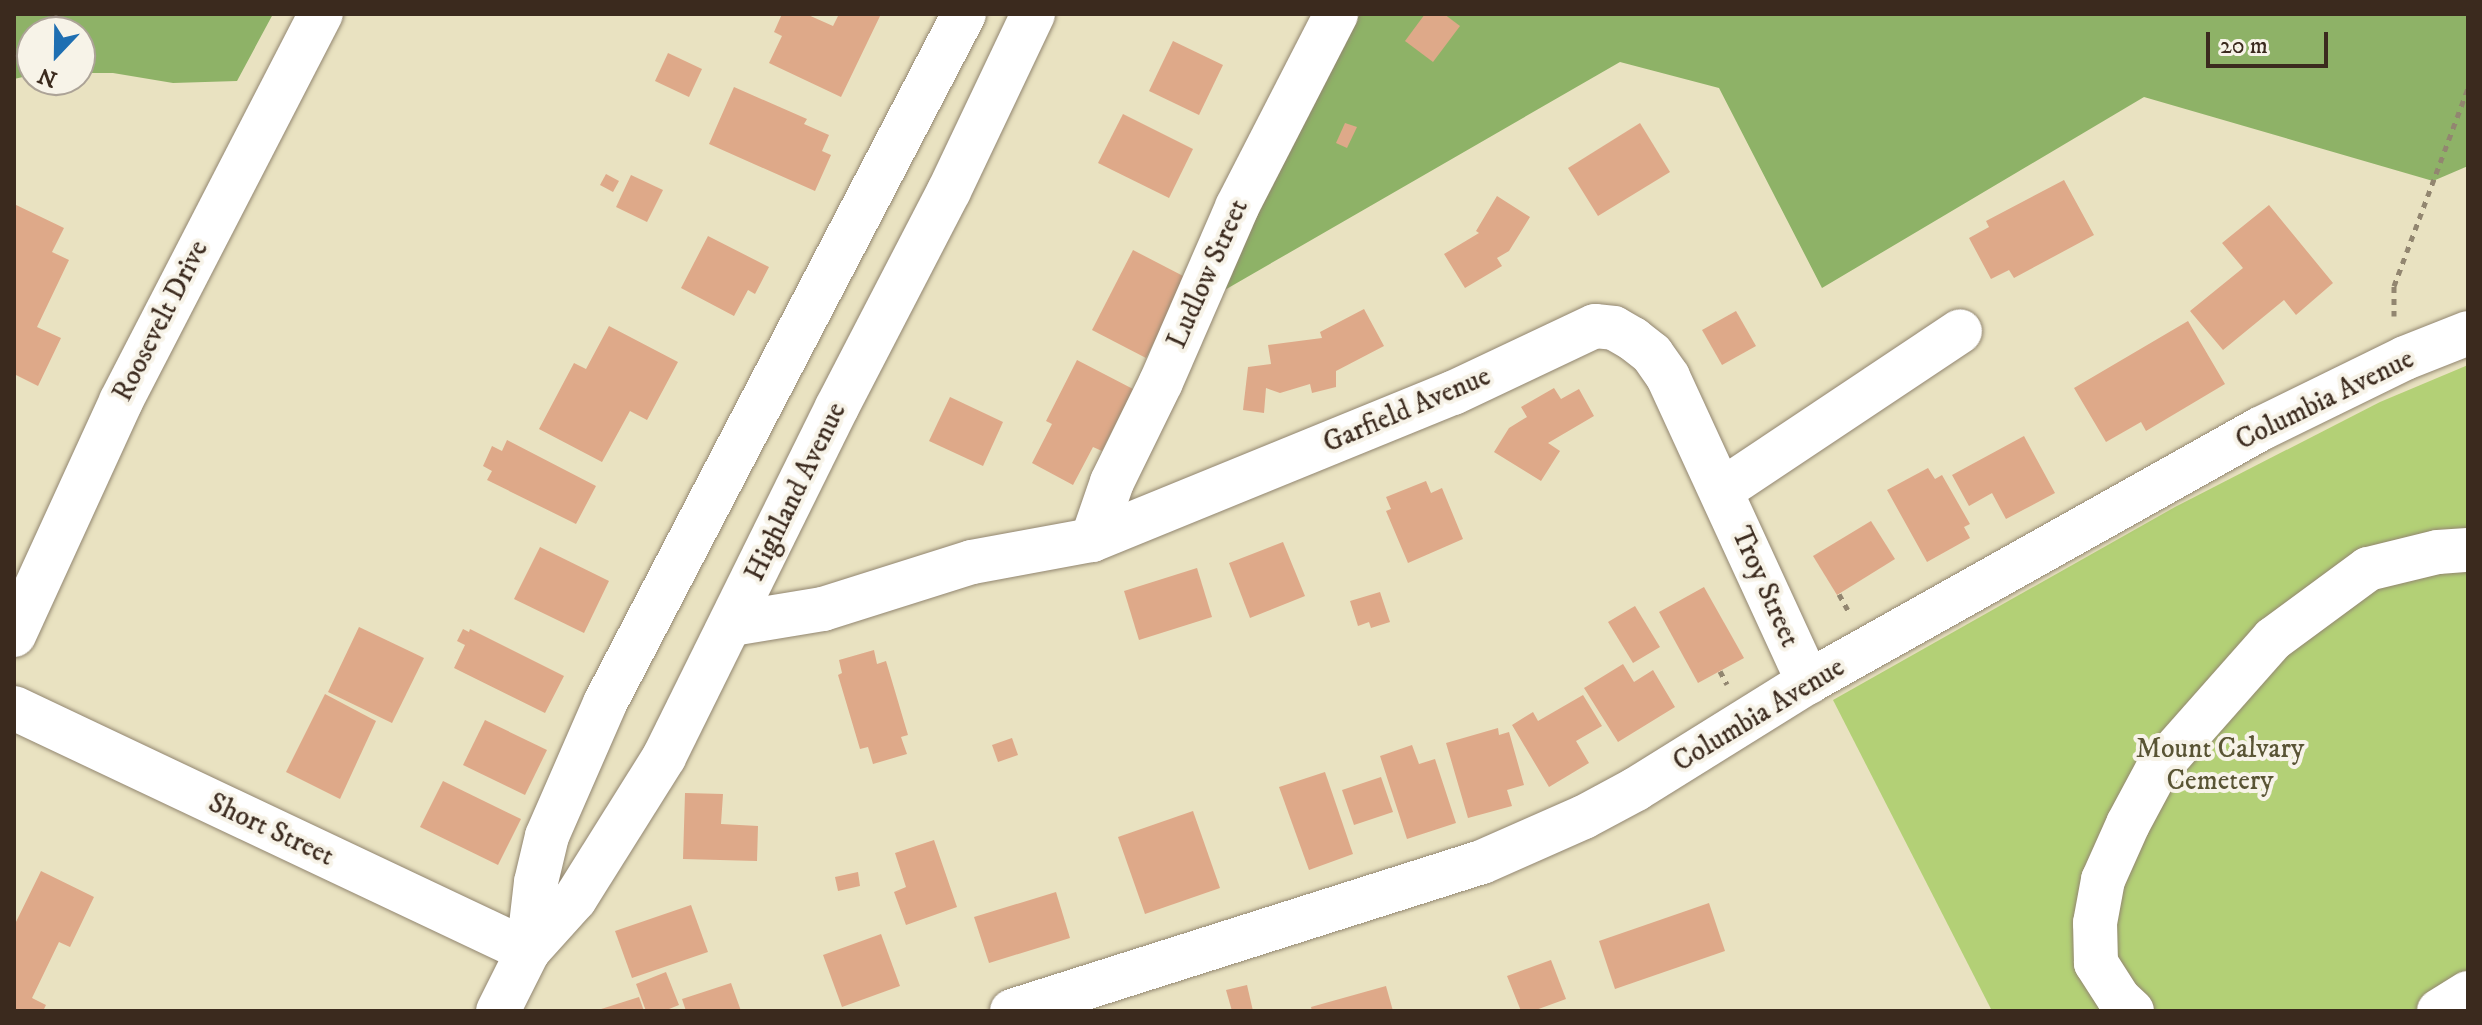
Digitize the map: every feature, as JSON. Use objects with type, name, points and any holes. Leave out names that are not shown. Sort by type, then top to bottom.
[{"type":"street","name":"Roosevelt Drive","points":[[14,635],[121,401],[321,14]]},
{"type":"street","name":"Highland Avenue","points":[[528,951],[536,882],[547,836],[605,703],[964,14]]},
{"type":"street","name":"Highland Avenue","points":[[498,1011],[528,951],[575,899],[656,770],[732,624],[837,407],[949,191],[1033,14]]},
{"type":"street","name":"Ludlow Street","points":[[1092,540],[1112,482],[1161,382],[1237,207],[1336,14]]},
{"type":"street","name":"Garfield Avenue","points":[[732,624],[823,609],[972,562],[1092,540],[1439,399],[1595,326],[1614,328],[1652,354],[1668,377],[1722,490]]},
{"type":"street","points":[[1722,490],[1960,331]]},
{"type":"street","name":"Columbia Avenue","points":[[1012,1011],[1482,862],[1636,789],[1808,682],[2260,429],[2405,358],[2468,333]]},
{"type":"street","name":"Troy Street","points":[[1722,490],[1808,682]]},
{"type":"street","points":[[2132,1011],[2119,999],[2096,963],[2095,923],[2103,880],[2157,770],[2273,639],[2368,569],[2438,552],[2468,550]]},
{"type":"street","name":"Short Street","points":[[14,708],[528,951]]},
{"type":"street","points":[[2439,1011],[2468,993]]},
{"type":"path","points":[[2393,332],[2394,286],[2468,88]]},
{"type":"green space","points":[[14,14],[273,14],[237,81],[173,83],[96,73],[96,16],[16,16],[14,79]]},
{"type":"green space","points":[[1333,14],[2468,14],[2468,166],[2433,181],[2144,97],[1822,288],[1719,88],[1620,62],[1190,310]]},
{"type":"green space","name":"Mount Calvary Cemetery","points":[[2468,365],[2468,1011],[1992,1011],[1833,700],[2175,507],[2380,402]]},
{"type":"building","points":[[782,14],[806,14],[833,26],[839,14],[881,14],[841,97],[769,63],[782,36],[774,32]]},
{"type":"building","points":[[1425,14],[1444,14],[1460,26],[1433,62],[1405,41]]},
{"type":"building","points":[[1173,41],[1223,65],[1199,115],[1149,91]]},
{"type":"building","points":[[668,53],[702,69],[689,97],[655,81]]},
{"type":"building","points":[[734,87],[807,119],[804,124],[829,135],[822,151],[831,155],[815,191],[709,144]]},
{"type":"building","points":[[1123,114],[1193,149],[1169,198],[1098,163]]},
{"type":"building","points":[[1345,123],[1357,127],[1347,148],[1336,143]]},
{"type":"building","points":[[1640,123],[1670,172],[1598,216],[1568,168]]},
{"type":"building","points":[[606,174],[619,181],[613,192],[600,185]]},
{"type":"building","points":[[631,175],[663,190],[647,222],[616,207]]},
{"type":"building","points":[[2064,180],[2094,235],[2014,278],[2009,270],[1991,279],[1969,238],[1989,227],[1986,221]]},
{"type":"building","points":[[1497,196],[1530,217],[1509,251],[1497,258],[1502,266],[1465,288],[1444,254],[1479,233],[1476,231]]},
{"type":"building","points":[[14,204],[64,228],[52,252],[69,260],[37,327],[61,338],[38,386],[14,374]]},
{"type":"building","points":[[2269,205],[2333,283],[2296,315],[2284,300],[2223,350],[2190,311],[2243,268],[2222,243]]},
{"type":"building","points":[[708,236],[769,267],[755,294],[748,290],[734,316],[681,288]]},
{"type":"building","points":[[1133,250],[1187,278],[1146,358],[1092,330]]},
{"type":"building","points":[[1364,309],[1384,346],[1336,371],[1336,387],[1312,393],[1310,384],[1280,393],[1266,388],[1264,413],[1243,410],[1248,367],[1271,364],[1268,345],[1322,338],[1320,332]]},
{"type":"building","points":[[1736,311],[1756,346],[1722,365],[1702,330]]},
{"type":"building","points":[[2188,321],[2225,384],[2146,431],[2141,422],[2106,442],[2074,388]]},
{"type":"building","points":[[609,326],[678,362],[647,420],[630,411],[602,462],[539,429],[574,363],[586,369]]},
{"type":"building","points":[[1077,360],[1133,389],[1102,451],[1093,447],[1073,485],[1032,463],[1052,424],[1046,421]]},
{"type":"building","points":[[1554,388],[1561,399],[1579,389],[1594,416],[1548,443],[1560,451],[1541,481],[1494,452],[1509,428],[1527,417],[1521,407]]},
{"type":"building","points":[[950,397],[1003,422],[983,466],[929,441]]},
{"type":"building","points":[[2024,436],[2055,493],[2006,519],[1992,493],[1969,506],[1952,475]]},
{"type":"building","points":[[507,440],[596,486],[576,524],[487,480],[492,471],[483,466],[492,446],[502,451]]},
{"type":"building","points":[[1928,468],[1935,479],[1942,475],[1970,524],[1964,527],[1970,538],[1927,562],[1887,490]]},
{"type":"building","points":[[1426,481],[1431,493],[1442,488],[1463,539],[1408,563],[1386,511],[1391,509],[1386,497]]},
{"type":"building","points":[[1871,521],[1895,559],[1837,595],[1813,556]]},
{"type":"building","points":[[1283,542],[1305,596],[1250,618],[1229,563]]},
{"type":"building","points":[[540,547],[609,581],[584,633],[514,599]]},
{"type":"building","points":[[1197,568],[1212,617],[1139,640],[1124,591]]},
{"type":"building","points":[[1704,587],[1744,658],[1698,683],[1659,612]]},
{"type":"building","points":[[1380,592],[1390,622],[1371,628],[1369,622],[1358,626],[1350,601]]},
{"type":"building","points":[[1635,606],[1660,647],[1633,663],[1608,622]]},
{"type":"building","points":[[359,627],[424,658],[392,723],[328,692]]},
{"type":"building","points":[[463,629],[469,632],[470,629],[564,676],[545,713],[454,668],[465,645],[457,641]]},
{"type":"building","points":[[874,650],[877,664],[886,661],[908,735],[901,737],[907,754],[873,764],[868,747],[860,749],[838,675],[842,673],[839,660]]},
{"type":"building","points":[[1623,664],[1634,682],[1653,670],[1675,707],[1618,742],[1584,688]]},
{"type":"building","points":[[325,694],[376,721],[340,799],[286,772]]},
{"type":"building","points":[[1583,695],[1602,726],[1576,741],[1589,763],[1549,787],[1512,725],[1533,712],[1538,721]]},
{"type":"building","points":[[485,720],[547,750],[525,795],[463,765]]},
{"type":"building","points":[[1498,728],[1499,735],[1509,732],[1524,785],[1507,790],[1512,806],[1468,818],[1446,743]]},
{"type":"building","points":[[1012,738],[1018,755],[998,762],[992,745]]},
{"type":"building","points":[[1412,745],[1419,764],[1435,759],[1456,823],[1407,839],[1380,756]]},
{"type":"building","points":[[1325,772],[1353,854],[1309,870],[1279,787]]},
{"type":"building","points":[[1381,777],[1393,812],[1354,825],[1342,790]]},
{"type":"building","points":[[443,781],[521,819],[498,865],[420,827]]},
{"type":"building","points":[[685,793],[723,794],[721,824],[758,826],[757,861],[683,859]]},
{"type":"building","points":[[1193,811],[1220,888],[1145,914],[1118,837]]},
{"type":"building","points":[[934,840],[957,907],[906,925],[894,892],[906,887],[895,853]]},
{"type":"building","points":[[41,871],[94,897],[70,947],[59,942],[32,998],[46,1005],[43,1011],[14,1011],[14,926]]},
{"type":"building","points":[[858,872],[860,886],[838,891],[835,877]]},
{"type":"building","points":[[1056,892],[1070,938],[989,963],[974,917]]},
{"type":"building","points":[[1709,903],[1725,951],[1615,989],[1599,941]]},
{"type":"building","points":[[691,905],[708,952],[632,978],[615,931]]},
{"type":"building","points":[[881,934],[900,986],[842,1007],[823,955]]},
{"type":"building","points":[[1551,960],[1566,999],[1533,1011],[1521,1011],[1507,976]]},
{"type":"building","points":[[666,972],[679,1005],[664,1011],[646,1011],[636,984]]},
{"type":"building","points":[[731,983],[741,1011],[686,1011],[682,999]]},
{"type":"building","points":[[1247,985],[1253,1011],[1232,1011],[1226,990]]},
{"type":"building","points":[[1386,986],[1393,1011],[1312,1011],[1311,1007]]},
{"type":"building","points":[[639,997],[644,1011],[598,1011],[598,1010]]}]
